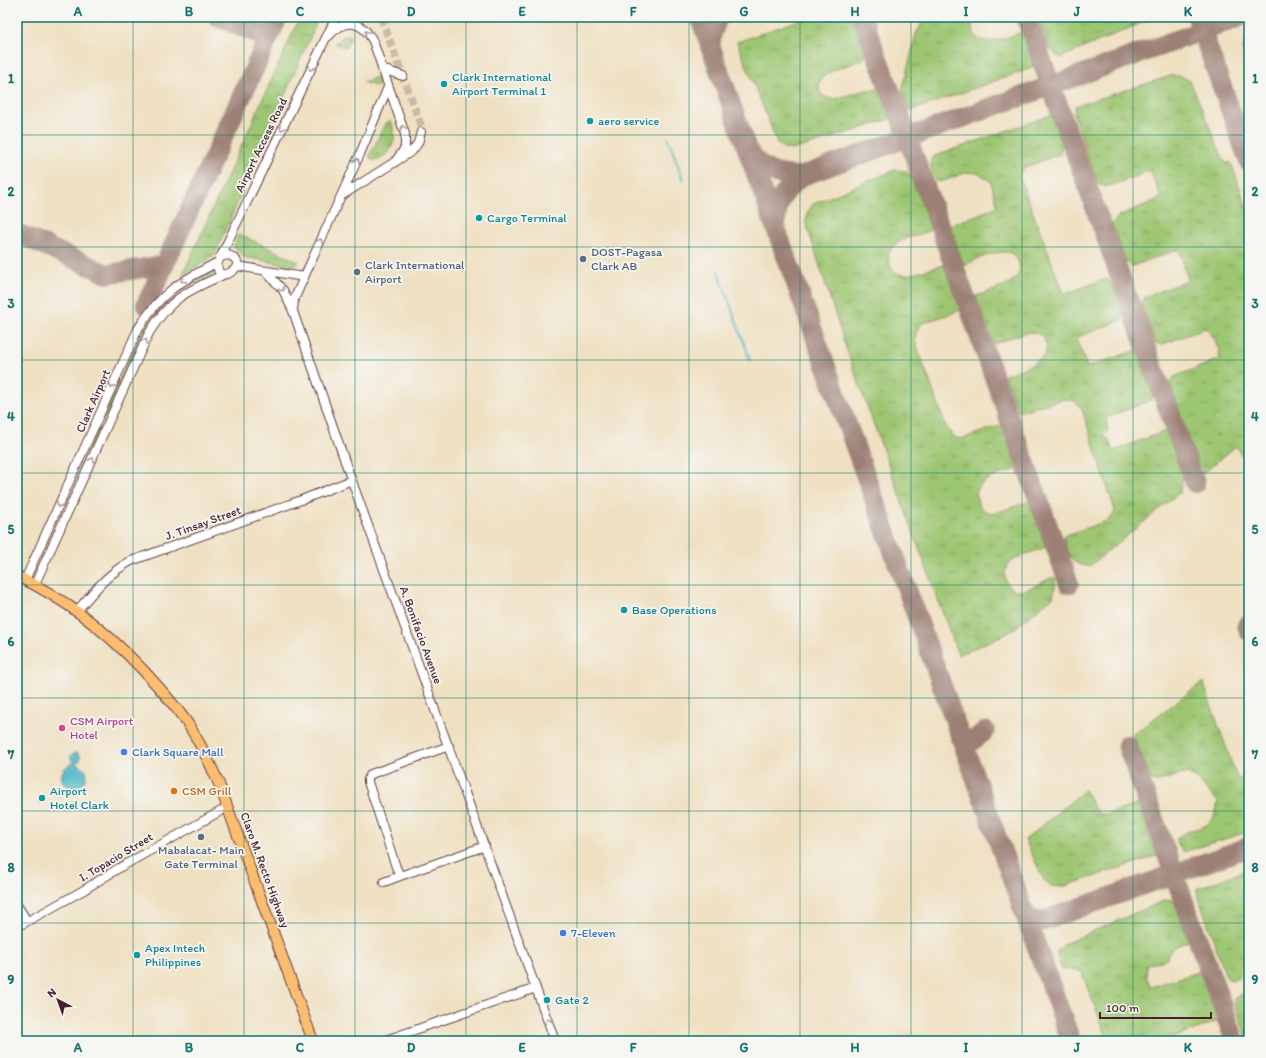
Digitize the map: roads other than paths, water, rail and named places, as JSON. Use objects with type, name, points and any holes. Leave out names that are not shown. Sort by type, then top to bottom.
[{"type":"main road","name":"Claro M. Recto Highway","points":[[21,578],[35,584],[77,611],[113,640],[151,678],[176,707],[188,724],[219,784],[313,1041]]},
{"type":"street","name":"Airport Access Road","points":[[219,260],[336,17]]},
{"type":"street","name":"Airport Access Road","points":[[323,43],[338,27],[345,24],[357,25],[369,34],[373,41],[405,134],[405,148],[394,163]]},
{"type":"street","points":[[382,69],[403,76]]},
{"type":"street","points":[[293,311],[294,300],[388,87]]},
{"type":"street","name":"Airport Access Road","points":[[340,196],[394,163],[412,150],[418,143],[421,132]]},
{"type":"street","points":[[226,255],[231,256],[235,260],[237,266],[233,272],[225,274],[219,271],[217,265],[219,260],[226,255]]},
{"type":"street","name":"Clark Airport","points":[[21,578],[97,421],[132,342],[150,310],[175,286],[219,260]]},
{"type":"street","points":[[237,266],[304,277]]},
{"type":"street","name":"A. Bonifacio Avenue","points":[[266,271],[283,290],[293,311],[352,480],[555,1041]]},
{"type":"street","name":"Clark Airport","points":[[35,584],[143,346],[156,321],[173,301],[225,274]]},
{"type":"street","points":[[97,421],[107,426]]},
{"type":"street","name":"J. Tinsay Street","points":[[77,611],[115,570],[131,561],[296,502],[352,480]]},
{"type":"street","points":[[400,876],[368,778],[371,774],[449,746]]},
{"type":"street","name":"I. Topacio Street","points":[[17,927],[228,807]]},
{"type":"street","points":[[384,882],[485,846]]},
{"type":"street","points":[[17,904],[27,921]]},
{"type":"street","points":[[383,1041],[536,988]]},
{"type":"water","points":[[78,753],[80,755],[80,760],[76,764],[83,768],[86,773],[86,779],[78,788],[73,789],[67,788],[61,775],[68,765],[74,763],[71,755]]},
{"type":"waterway","points":[[668,138],[683,180]]},
{"type":"waterway","points":[[718,271],[750,360]]},
{"type":"tunnel","points":[[381,17],[421,126],[421,132]]},
{"type":"place","name":"Clark International Airport Terminal 1","points":[[444,84]]},
{"type":"place","name":"aero service","points":[[590,121]]},
{"type":"place","name":"Cargo Terminal","points":[[479,218]]},
{"type":"place","name":"DOST-Pagasa Clark AB","points":[[583,259]]},
{"type":"place","name":"Clark International Airport","points":[[357,272]]},
{"type":"place","name":"Base Operations","points":[[624,610]]},
{"type":"place","name":"CSM Airport Hotel","points":[[62,728]]},
{"type":"place","name":"Clark Square Mall","points":[[124,752]]},
{"type":"place","name":"CSM Grill","points":[[174,791]]},
{"type":"place","name":"Airport Hotel Clark","points":[[42,798]]},
{"type":"place","name":"Mabalacat- Main Gate Terminal","points":[[201,837]]},
{"type":"place","name":"7-Eleven","points":[[563,933]]},
{"type":"place","name":"Apex Intech Philippines","points":[[137,955]]},
{"type":"place","name":"Gate 2","points":[[547,1000]]}]
